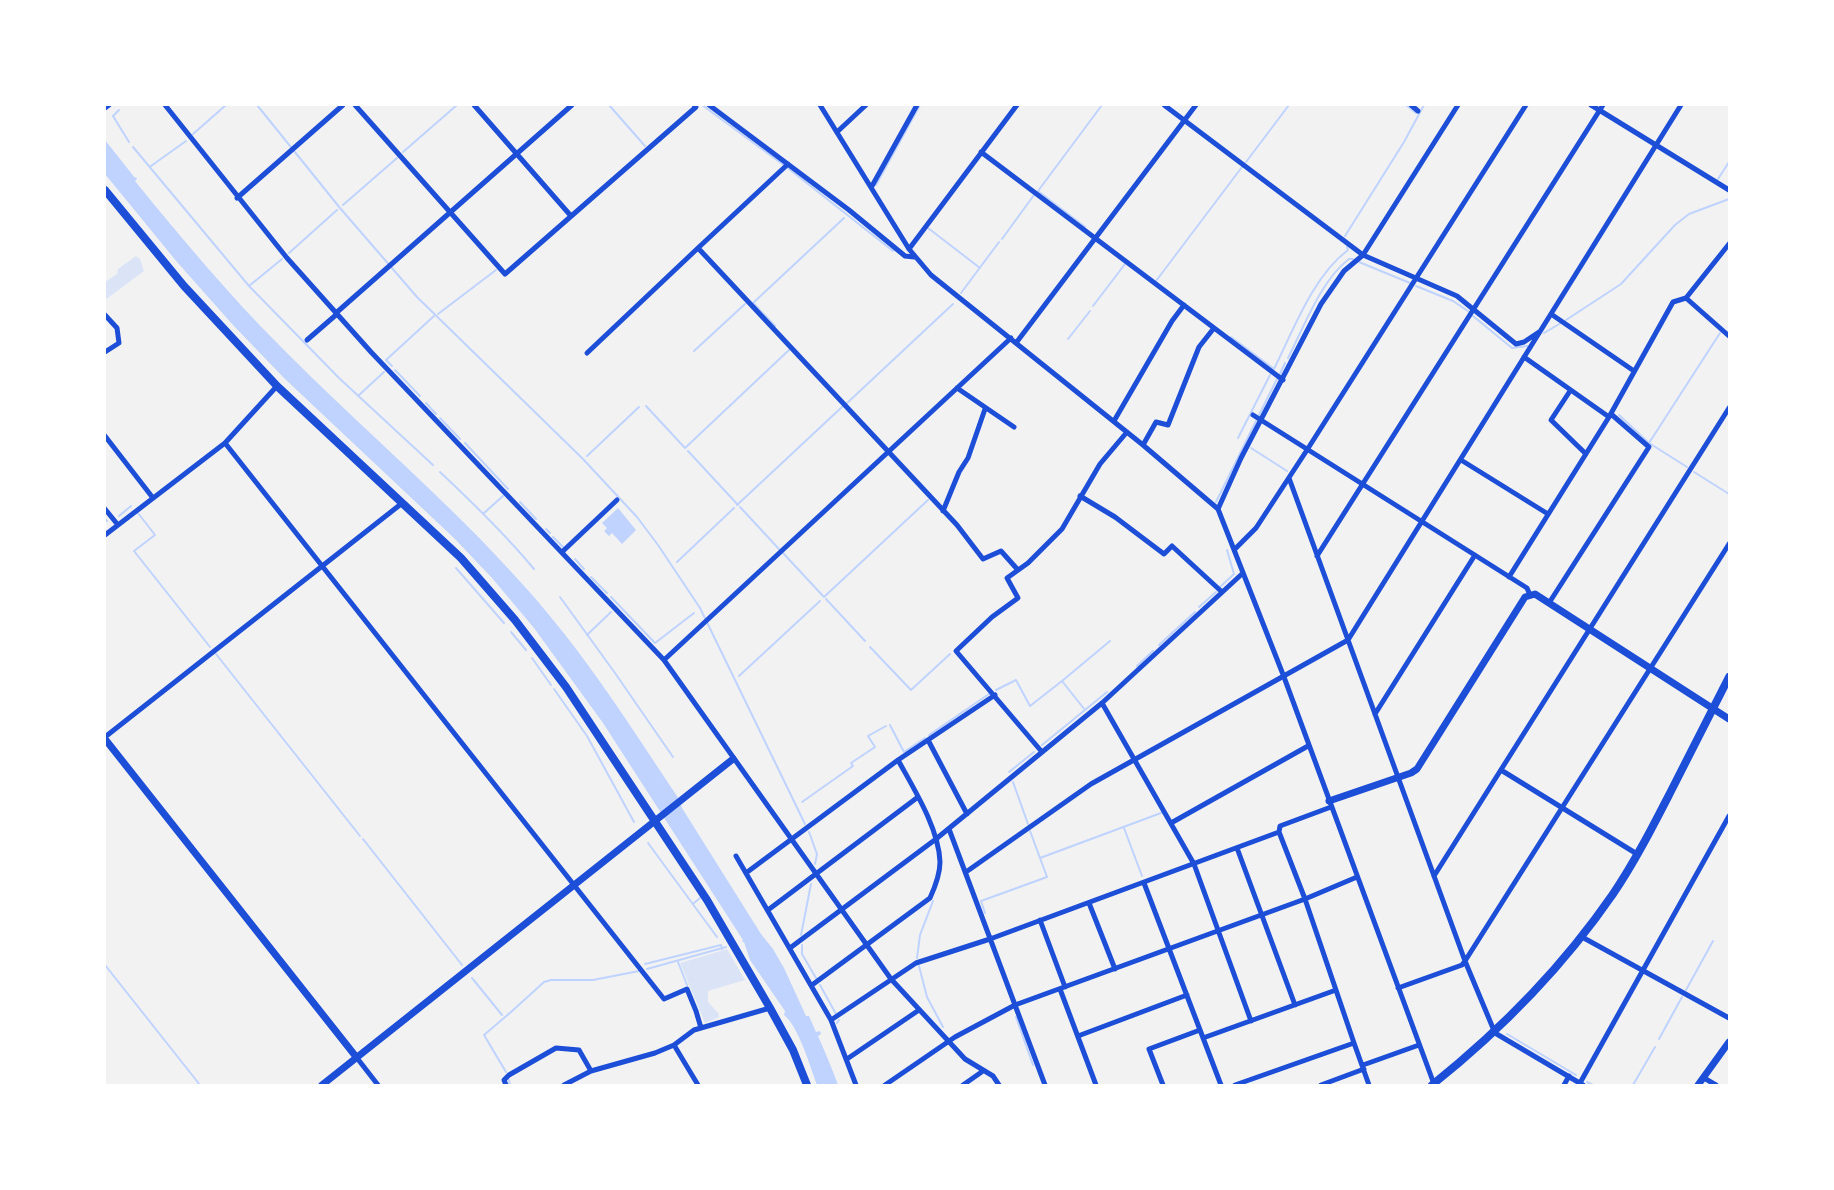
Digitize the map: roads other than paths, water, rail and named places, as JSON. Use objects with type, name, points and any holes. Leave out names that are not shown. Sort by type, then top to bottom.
[{"type":"main road","points":[[105,190],[108,200],[277,386],[461,558],[515,620],[566,687],[707,900],[793,1050],[807,1085]]},
{"type":"main road","points":[[1434,1085],[1495,1033],[1546,980],[1582,937],[1614,892],[1637,854],[1729,677]]},
{"type":"street","points":[[105,108],[109,105]]},
{"type":"street","points":[[165,105],[287,258],[379,361],[664,660],[891,980],[965,1059],[993,1076],[999,1085]]},
{"type":"street","points":[[237,198],[343,105]]},
{"type":"street","points":[[355,105],[505,274],[696,107],[694,105]]},
{"type":"street","points":[[474,105],[571,216]]},
{"type":"street","points":[[307,340],[572,105]]},
{"type":"street","points":[[709,105],[905,256],[914,257]]},
{"type":"street","points":[[820,105],[914,257],[931,275],[1143,445],[1218,509],[1284,677],[1434,1085]]},
{"type":"street","points":[[837,132],[866,105]]},
{"type":"street","points":[[872,186],[917,105]]},
{"type":"street","points":[[909,249],[1017,105]]},
{"type":"street","points":[[1164,105],[1363,255],[1457,296],[1516,344],[1540,332]]},
{"type":"street","points":[[1016,343],[1196,105]]},
{"type":"street","points":[[1411,105],[1418,111]]},
{"type":"street","points":[[1218,509],[1241,458],[1334,282],[1363,255],[1458,105]]},
{"type":"street","points":[[1235,549],[1256,528],[1289,478],[1526,105]]},
{"type":"street","points":[[1591,105],[1601,108],[1729,190]]},
{"type":"street","points":[[966,872],[1091,784],[1348,640],[1681,105]]},
{"type":"street","points":[[1317,556],[1601,108]]},
{"type":"street","points":[[981,152],[1283,380]]},
{"type":"street","points":[[587,353],[786,165]]},
{"type":"street","points":[[1509,577],[1610,415],[1673,302],[1686,298],[1729,244]]},
{"type":"street","points":[[698,248],[957,525],[983,560],[1002,551],[1018,570]]},
{"type":"street","points":[[1686,298],[1729,336]]},
{"type":"street","points":[[1113,421],[1172,321],[1184,305]]},
{"type":"street","points":[[1551,314],[1634,371]]},
{"type":"street","points":[[105,315],[117,328],[119,343],[105,352]]},
{"type":"street","points":[[1143,445],[1156,422],[1168,425],[1199,347],[1214,328]]},
{"type":"street","points":[[664,660],[1011,338]]},
{"type":"street","points":[[1524,357],[1569,388],[1570,391],[1610,415],[1649,447],[1549,603]]},
{"type":"street","points":[[105,535],[225,443],[277,386]]},
{"type":"street","points":[[957,388],[1014,427]]},
{"type":"street","points":[[1570,391],[1551,420],[1586,454]]},
{"type":"street","points":[[1434,876],[1729,408]]},
{"type":"street","points":[[943,511],[958,472],[968,458],[985,409]]},
{"type":"street","points":[[1253,416],[1527,588],[1530,595]]},
{"type":"street","points":[[1042,752],[956,651],[992,617],[1018,598],[1007,578],[1028,563],[1062,529],[1100,464],[1127,432]]},
{"type":"street","points":[[105,436],[153,498]]},
{"type":"street","points":[[225,443],[664,999],[687,989],[701,1028]]},
{"type":"street","points":[[1461,460],[1548,514]]},
{"type":"street","points":[[1289,478],[1465,961],[1495,1033],[1582,1084],[1729,816]]},
{"type":"street","points":[[1080,496],[1115,517],[1164,554],[1172,546],[1222,592]]},
{"type":"street","points":[[562,552],[617,500]]},
{"type":"street","points":[[378,1085],[105,738],[401,504]]},
{"type":"street","points":[[105,509],[118,525]]},
{"type":"street","points":[[1398,988],[1462,965],[1465,961],[1729,544]]},
{"type":"street","points":[[1376,714],[1475,555]]},
{"type":"street","points":[[790,948],[949,829],[1102,703],[1243,573]]},
{"type":"street","points":[[1370,1085],[1279,832],[1280,826],[1417,769],[1526,597],[1534,594],[1729,719]]},
{"type":"street","points":[[746,873],[898,760],[995,695]]},
{"type":"street","points":[[1102,703],[1194,864],[1251,1021]]},
{"type":"street","points":[[928,740],[967,814]]},
{"type":"street","points":[[1171,823],[1308,746]]},
{"type":"street","points":[[322,1085],[733,759]]},
{"type":"street","points":[[812,985],[868,946],[930,898],[938,880],[940,863],[936,839],[898,760]]},
{"type":"street","points":[[1501,770],[1637,854]]},
{"type":"street","points":[[768,910],[918,798]]},
{"type":"street","points":[[949,829],[1045,1085]]},
{"type":"street","points":[[831,1020],[916,963],[990,939],[1279,832]]},
{"type":"street","points":[[1237,848],[1295,1005]]},
{"type":"street","points":[[736,856],[831,1020],[856,1085]]},
{"type":"street","points":[[885,1085],[949,1041],[1015,1005],[1217,932],[1357,877]]},
{"type":"street","points":[[1144,883],[1221,1085]]},
{"type":"street","points":[[1089,903],[1115,969]]},
{"type":"street","points":[[1040,920],[1096,1085]]},
{"type":"street","points":[[1582,937],[1729,1018]]},
{"type":"street","points":[[1203,1038],[1336,990]]},
{"type":"street","points":[[1078,1036],[1186,995]]},
{"type":"street","points":[[564,1085],[591,1071],[655,1053],[674,1045],[694,1030],[770,1008]]},
{"type":"street","points":[[846,1059],[919,1010]]},
{"type":"street","points":[[1163,1085],[1149,1049],[1200,1030]]},
{"type":"street","points":[[1698,1085],[1729,1042]]},
{"type":"street","points":[[1235,1085],[1354,1043]]},
{"type":"street","points":[[674,1045],[698,1085]]},
{"type":"street","points":[[1323,1085],[1419,1045]]},
{"type":"street","points":[[506,1085],[504,1080],[508,1075],[556,1048],[579,1050],[591,1071]]},
{"type":"street","points":[[963,1085],[983,1071]]},
{"type":"street","points":[[1564,1085],[1569,1076]]},
{"type":"street","points":[[1704,1078],[1716,1085]]},
{"type":"water","points":[[105,140],[136,177],[135,181],[153,203],[244,308],[312,378],[467,525],[546,611],[605,688],[677,796],[682,808],[761,934],[773,949],[806,1016],[809,1016],[816,1032],[820,1031],[821,1034],[818,1036],[838,1085],[817,1085],[794,1028],[750,960],[743,940],[603,723],[534,628],[455,539],[284,378],[177,262],[105,174]]},
{"type":"water","points":[[618,508],[636,530],[622,544],[612,533],[609,536],[604,531],[607,528],[602,523]]},
{"type":"waterway","points":[[193,134],[226,105]]},
{"type":"waterway","points":[[257,105],[340,208],[417,297],[583,459],[637,517],[700,608],[805,824]]},
{"type":"waterway","points":[[403,152],[457,105]]},
{"type":"waterway","points":[[609,105],[645,146]]},
{"type":"waterway","points":[[702,105],[789,169],[893,251]]},
{"type":"waterway","points":[[876,185],[920,105]]},
{"type":"waterway","points":[[1085,227],[1038,191],[1102,105]]},
{"type":"waterway","points":[[1246,162],[1289,105]]},
{"type":"waterway","points":[[1406,105],[1416,113]]},
{"type":"waterway","points":[[1345,236],[1404,142],[1424,105]]},
{"type":"waterway","points":[[119,110],[113,116],[129,142]]},
{"type":"waterway","points":[[151,166],[186,141]]},
{"type":"waterway","points":[[133,147],[249,286],[339,378],[433,465]]},
{"type":"waterway","points":[[343,205],[397,158]]},
{"type":"waterway","points":[[1718,179],[1729,162]]},
{"type":"waterway","points":[[1156,281],[1242,167]]},
{"type":"waterway","points":[[1002,239],[1034,195]]},
{"type":"waterway","points":[[1566,320],[1621,284],[1675,225],[1689,214],[1729,199]]},
{"type":"waterway","points":[[289,253],[337,210]]},
{"type":"waterway","points":[[775,326],[753,303],[844,218]]},
{"type":"waterway","points":[[928,228],[980,268]]},
{"type":"waterway","points":[[961,293],[999,242]]},
{"type":"waterway","points":[[1231,337],[1274,369],[1314,289],[1324,274],[1348,250],[1347,247]]},
{"type":"waterway","points":[[249,286],[282,259]]},
{"type":"waterway","points":[[1288,358],[1322,291],[1339,268],[1349,259],[1353,259]]},
{"type":"waterway","points":[[1359,262],[1410,283]]},
{"type":"waterway","points":[[1093,306],[1125,264]]},
{"type":"waterway","points":[[438,314],[496,270]]},
{"type":"waterway","points":[[1416,286],[1453,301],[1468,311]]},
{"type":"waterway","points":[[694,351],[745,304]]},
{"type":"waterway","points":[[846,404],[953,304]]},
{"type":"waterway","points":[[1068,339],[1090,311]]},
{"type":"waterway","points":[[392,366],[386,360],[434,316]]},
{"type":"waterway","points":[[1473,316],[1512,348],[1527,346]]},
{"type":"waterway","points":[[1544,333],[1561,323]]},
{"type":"waterway","points":[[1649,443],[1720,333]]},
{"type":"waterway","points":[[646,406],[685,448],[789,350]]},
{"type":"waterway","points":[[1280,374],[1285,363]]},
{"type":"waterway","points":[[395,370],[420,396]]},
{"type":"waterway","points":[[358,396],[384,372]]},
{"type":"waterway","points":[[1238,438],[1270,375]]},
{"type":"waterway","points":[[1259,415],[1277,379]]},
{"type":"waterway","points":[[426,403],[436,414]]},
{"type":"waterway","points":[[587,456],[639,407]]},
{"type":"waterway","points":[[737,505],[842,407]]},
{"type":"waterway","points":[[1619,415],[1649,443],[1687,467]]},
{"type":"waterway","points":[[440,418],[460,439]]},
{"type":"waterway","points":[[1216,502],[1256,421]]},
{"type":"waterway","points":[[465,443],[508,489]]},
{"type":"waterway","points":[[1251,448],[1287,471]]},
{"type":"waterway","points":[[688,451],[738,505]]},
{"type":"waterway","points":[[440,472],[512,543],[534,569]]},
{"type":"waterway","points":[[1694,472],[1729,494]]},
{"type":"waterway","points":[[484,513],[503,496]]},
{"type":"waterway","points":[[824,597],[928,500]]},
{"type":"waterway","points":[[520,502],[536,519]]},
{"type":"waterway","points":[[119,516],[131,506]]},
{"type":"waterway","points":[[740,507],[779,549]]},
{"type":"waterway","points":[[677,562],[734,508]]},
{"type":"waterway","points":[[138,513],[155,535],[134,551],[210,647]]},
{"type":"waterway","points":[[546,529],[550,533]]},
{"type":"waterway","points":[[553,537],[563,547]]},
{"type":"waterway","points":[[1220,587],[1234,574],[1227,550]]},
{"type":"waterway","points":[[783,553],[823,596]]},
{"type":"waterway","points":[[575,559],[584,569]]},
{"type":"waterway","points":[[456,568],[504,623]]},
{"type":"waterway","points":[[591,577],[607,593]]},
{"type":"waterway","points":[[1199,607],[1216,592]]},
{"type":"waterway","points":[[560,597],[673,757]]},
{"type":"waterway","points":[[611,597],[655,643],[694,613]]},
{"type":"waterway","points":[[826,599],[865,641]]},
{"type":"waterway","points":[[739,676],[820,601]]},
{"type":"waterway","points":[[587,635],[611,612]]},
{"type":"waterway","points":[[1159,645],[1195,612]]},
{"type":"waterway","points":[[511,632],[526,650]]},
{"type":"waterway","points":[[1062,681],[1110,641]]},
{"type":"waterway","points":[[870,647],[911,690],[950,654]]},
{"type":"waterway","points":[[1137,666],[1153,651]]},
{"type":"waterway","points":[[216,654],[360,836]]},
{"type":"waterway","points":[[532,658],[551,685]]},
{"type":"waterway","points":[[996,690],[1016,680],[1030,706],[1062,681],[1085,710]]},
{"type":"waterway","points":[[554,689],[587,736],[634,822]]},
{"type":"waterway","points":[[1042,745],[1107,692]]},
{"type":"waterway","points":[[929,735],[989,694]]},
{"type":"waterway","points":[[890,725],[904,752],[925,738]]},
{"type":"waterway","points":[[802,802],[853,766],[851,763],[875,747],[868,736],[886,726]]},
{"type":"waterway","points":[[1009,772],[1034,752]]},
{"type":"waterway","points":[[1013,782],[1028,824]]},
{"type":"waterway","points":[[1040,858],[1161,813]]},
{"type":"waterway","points":[[1124,828],[1142,876]]},
{"type":"waterway","points":[[985,913],[981,901],[1047,877],[1030,831]]},
{"type":"waterway","points":[[809,832],[817,854],[815,864]]},
{"type":"waterway","points":[[363,839],[462,965]]},
{"type":"waterway","points":[[648,843],[717,937]]},
{"type":"waterway","points":[[801,935],[811,884]]},
{"type":"waterway","points":[[694,903],[700,898]]},
{"type":"waterway","points":[[917,958],[920,935],[933,901]]},
{"type":"waterway","points":[[1686,990],[1713,941]]},
{"type":"waterway","points":[[645,964],[721,945],[722,949]]},
{"type":"waterway","points":[[802,945],[802,954],[816,978]]},
{"type":"waterway","points":[[647,969],[726,947]]},
{"type":"waterway","points":[[678,962],[687,985]]},
{"type":"waterway","points":[[105,965],[200,1085]]},
{"type":"waterway","points":[[919,966],[927,997],[943,1027]]},
{"type":"waterway","points":[[506,1072],[484,1035],[544,982],[593,980],[639,971]]},
{"type":"waterway","points":[[472,978],[502,1015]]},
{"type":"waterway","points":[[820,985],[836,1014]]},
{"type":"waterway","points":[[1659,1039],[1682,997]]},
{"type":"waterway","points":[[1016,1017],[1033,1065]]},
{"type":"waterway","points":[[1507,1034],[1576,1075]]},
{"type":"waterway","points":[[1633,1085],[1655,1047]]},
{"type":"waterway","points":[[509,1080],[510,1085]]},
{"type":"waterway","points":[[1587,1082],[1593,1085]]}]
